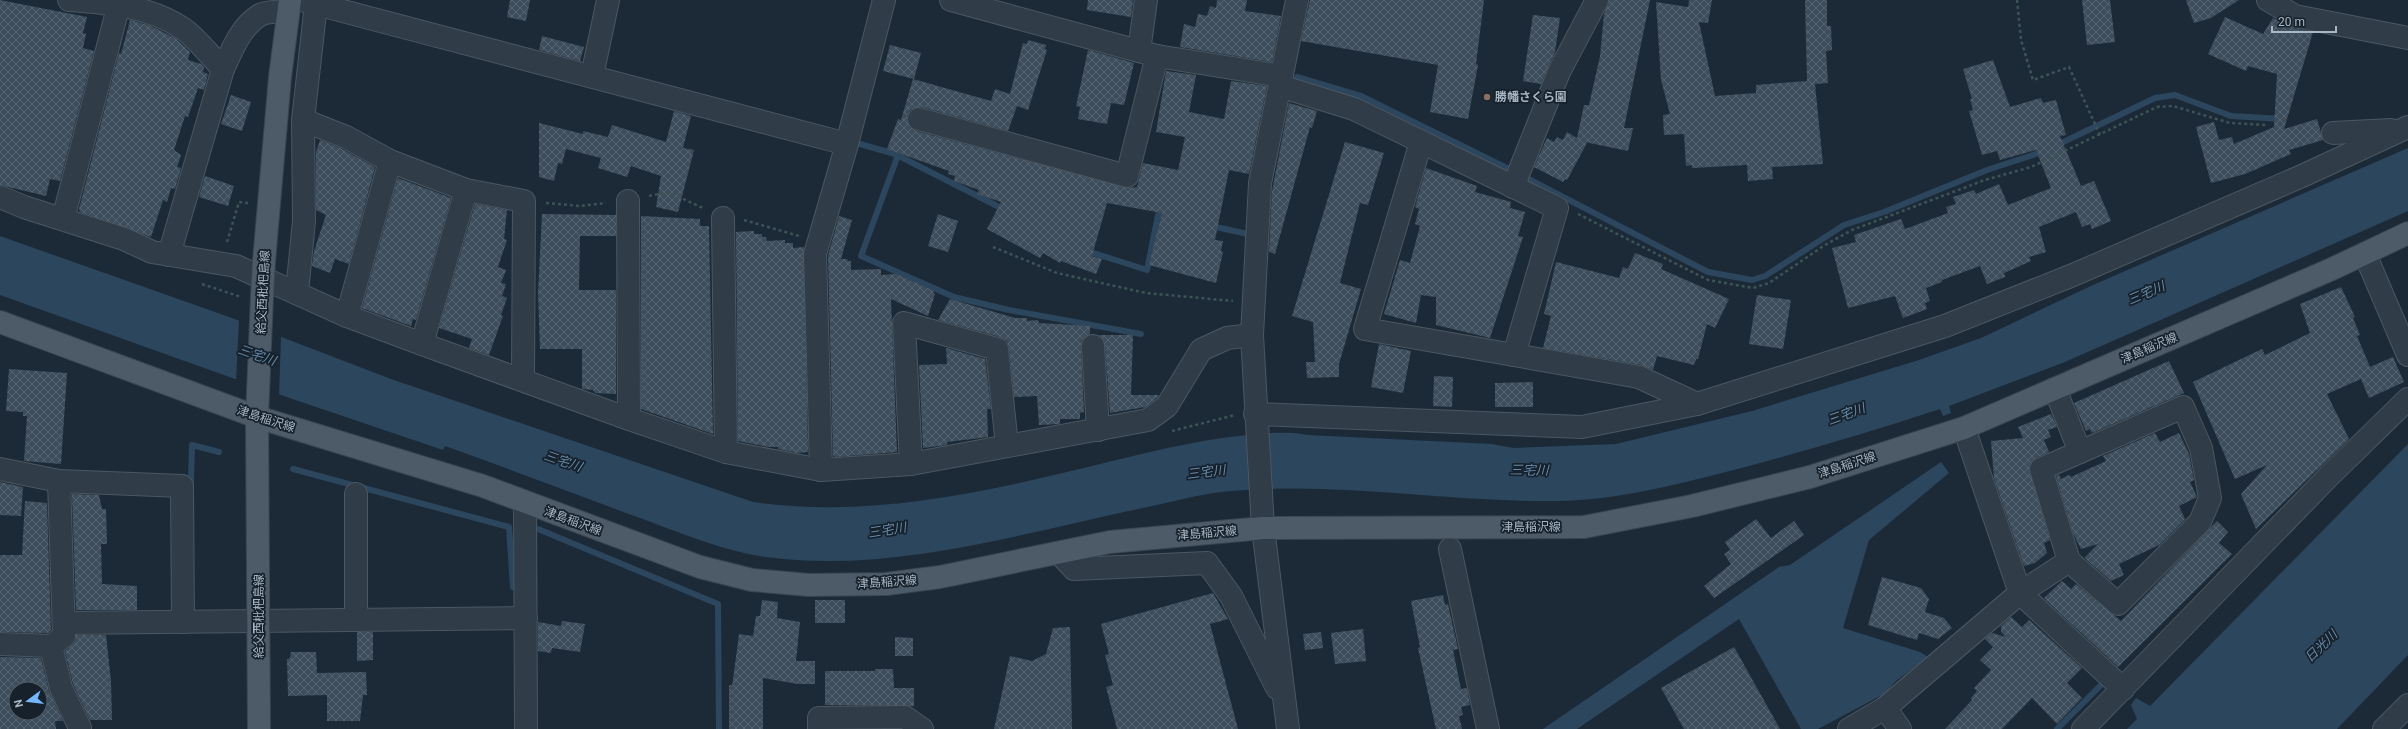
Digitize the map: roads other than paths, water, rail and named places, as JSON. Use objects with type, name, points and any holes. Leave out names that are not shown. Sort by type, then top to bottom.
[{"type":"main road","name":"給父西枇杷島線","points":[[260,729],[257,395],[264,261],[277,107],[299,4]]},
{"type":"main road","name":"津島稲沢線","points":[[0,322],[257,417],[484,486],[525,503],[700,567],[752,580],[809,586],[886,584],[940,577],[1110,542],[1262,528],[1584,527],[1692,506],[1810,477],[1964,428],[2365,254],[2408,233]]},
{"type":"street","points":[[69,0],[105,2],[163,18],[182,28],[223,69]]},
{"type":"street","points":[[592,76],[608,0]]},
{"type":"street","points":[[822,470],[815,254],[847,144],[884,0]]},
{"type":"street","points":[[951,0],[1148,53],[1281,81],[1354,109],[1421,142],[1517,178],[1557,208],[1514,355]]},
{"type":"street","points":[[918,119],[1128,176],[1148,53],[1146,0]]},
{"type":"street","points":[[1288,729],[1262,528],[1252,335],[1260,183],[1298,0]]},
{"type":"street","points":[[1517,178],[1559,72],[1597,0]]},
{"type":"street","points":[[2268,0],[2295,16],[2408,38]]},
{"type":"street","points":[[63,219],[105,2]]},
{"type":"street","points":[[297,292],[304,221],[303,120],[299,4]]},
{"type":"street","points":[[169,256],[223,69],[236,41],[251,22],[261,15],[299,4],[592,76],[847,144]]},
{"type":"street","points":[[303,120],[346,137],[390,161],[466,190],[524,201],[523,379]]},
{"type":"street","points":[[2333,133],[2406,128]]},
{"type":"street","points":[[1256,420],[1582,427],[1697,404],[1945,326],[2102,262],[2302,176],[2406,128]]},
{"type":"street","points":[[1421,142],[1365,329],[1639,377],[1697,404]]},
{"type":"street","points":[[347,316],[390,161]]},
{"type":"street","points":[[422,344],[466,190]]},
{"type":"street","points":[[0,197],[124,239],[152,252],[236,266],[297,292],[347,316],[523,379],[629,419],[726,452],[822,470],[912,464],[1148,420],[1167,406],[1201,350],[1227,338],[1252,335]]},
{"type":"street","points":[[628,201],[629,419]]},
{"type":"street","points":[[723,218],[726,452]]},
{"type":"street","points":[[2365,254],[2408,355]]},
{"type":"street","points":[[912,464],[904,323],[997,349],[1007,446]]},
{"type":"street","points":[[1094,346],[1098,430]]},
{"type":"street","points":[[2055,389],[2080,452]]},
{"type":"street","points":[[2083,729],[2328,477],[2408,399]]},
{"type":"street","points":[[2183,407],[2201,448],[2210,498],[2200,522],[2118,604],[2069,561],[2041,469],[2183,407]]},
{"type":"street","points":[[1964,428],[2020,593],[2123,689]]},
{"type":"street","points":[[0,469],[58,481],[182,486],[183,622]]},
{"type":"street","points":[[0,644],[51,646],[64,636],[58,481]]},
{"type":"street","points":[[356,494],[356,620]]},
{"type":"street","points":[[525,503],[526,729]]},
{"type":"street","points":[[1450,549],[1488,729]]},
{"type":"street","points":[[1059,553],[1074,569],[1207,563],[1231,596],[1284,704]]},
{"type":"street","points":[[1849,729],[1885,708],[2020,593],[2069,561]]},
{"type":"street","points":[[64,623],[526,618]]},
{"type":"street","points":[[51,646],[61,688],[80,728]]},
{"type":"street","points":[[2384,729],[2408,705]]},
{"type":"street","points":[[1885,708],[1900,729]]},
{"type":"street","points":[[819,729],[819,718],[905,717],[922,729]]},
{"type":"water","name":"三宅川","points":[[2408,148],[2408,211],[2065,362],[1949,406],[1951,413],[1943,416],[1940,409],[1885,427],[1746,467],[1660,488],[1599,498],[1559,501],[1516,501],[1343,490],[1256,489],[1213,493],[953,549],[906,556],[859,560],[812,561],[766,557],[748,554],[712,544],[445,446],[443,450],[263,389],[0,295],[0,236],[232,318],[391,379],[753,502],[796,506],[838,507],[880,505],[922,501],[963,494],[1046,477],[1148,452],[1207,440],[1263,434],[1293,433],[1492,444],[1513,448],[1616,444],[1752,411],[1919,360],[1981,338],[2093,285]]},
{"type":"water","name":"日光川","points":[[2408,444],[2408,655],[2337,729],[2127,729],[2137,719],[2131,705],[2136,698],[2150,706]]},
{"type":"water","points":[[1941,462],[1949,473],[1869,540],[1843,628],[1920,652],[1928,657],[1896,681],[1884,694],[1818,729],[1801,729],[1739,619],[1577,729],[1543,729],[1779,567],[1790,565]]},
{"type":"waterway","points":[[1297,77],[1361,96],[1513,171],[1708,272],[1752,280],[1765,276],[1844,225],[1884,212],[1987,170],[2045,151]]},
{"type":"waterway","points":[[2057,145],[2155,98],[2175,95],[2231,116],[2283,119]]},
{"type":"waterway","points":[[860,144],[895,154],[1005,210]]},
{"type":"waterway","points":[[898,155],[861,256],[954,297],[1009,310],[1141,334]]},
{"type":"waterway","points":[[1087,251],[1147,270],[1158,215],[1169,217]]},
{"type":"waterway","points":[[1211,226],[1248,234]]},
{"type":"waterway","points":[[191,482],[192,445],[219,452]]},
{"type":"waterway","points":[[293,469],[509,527],[513,587]]},
{"type":"waterway","points":[[538,529],[718,604],[719,729]]},
{"type":"waterway","points":[[2057,729],[2102,684]]},
{"type":"place","name":"勝幡さくら園","points":[[1487,97]]}]
